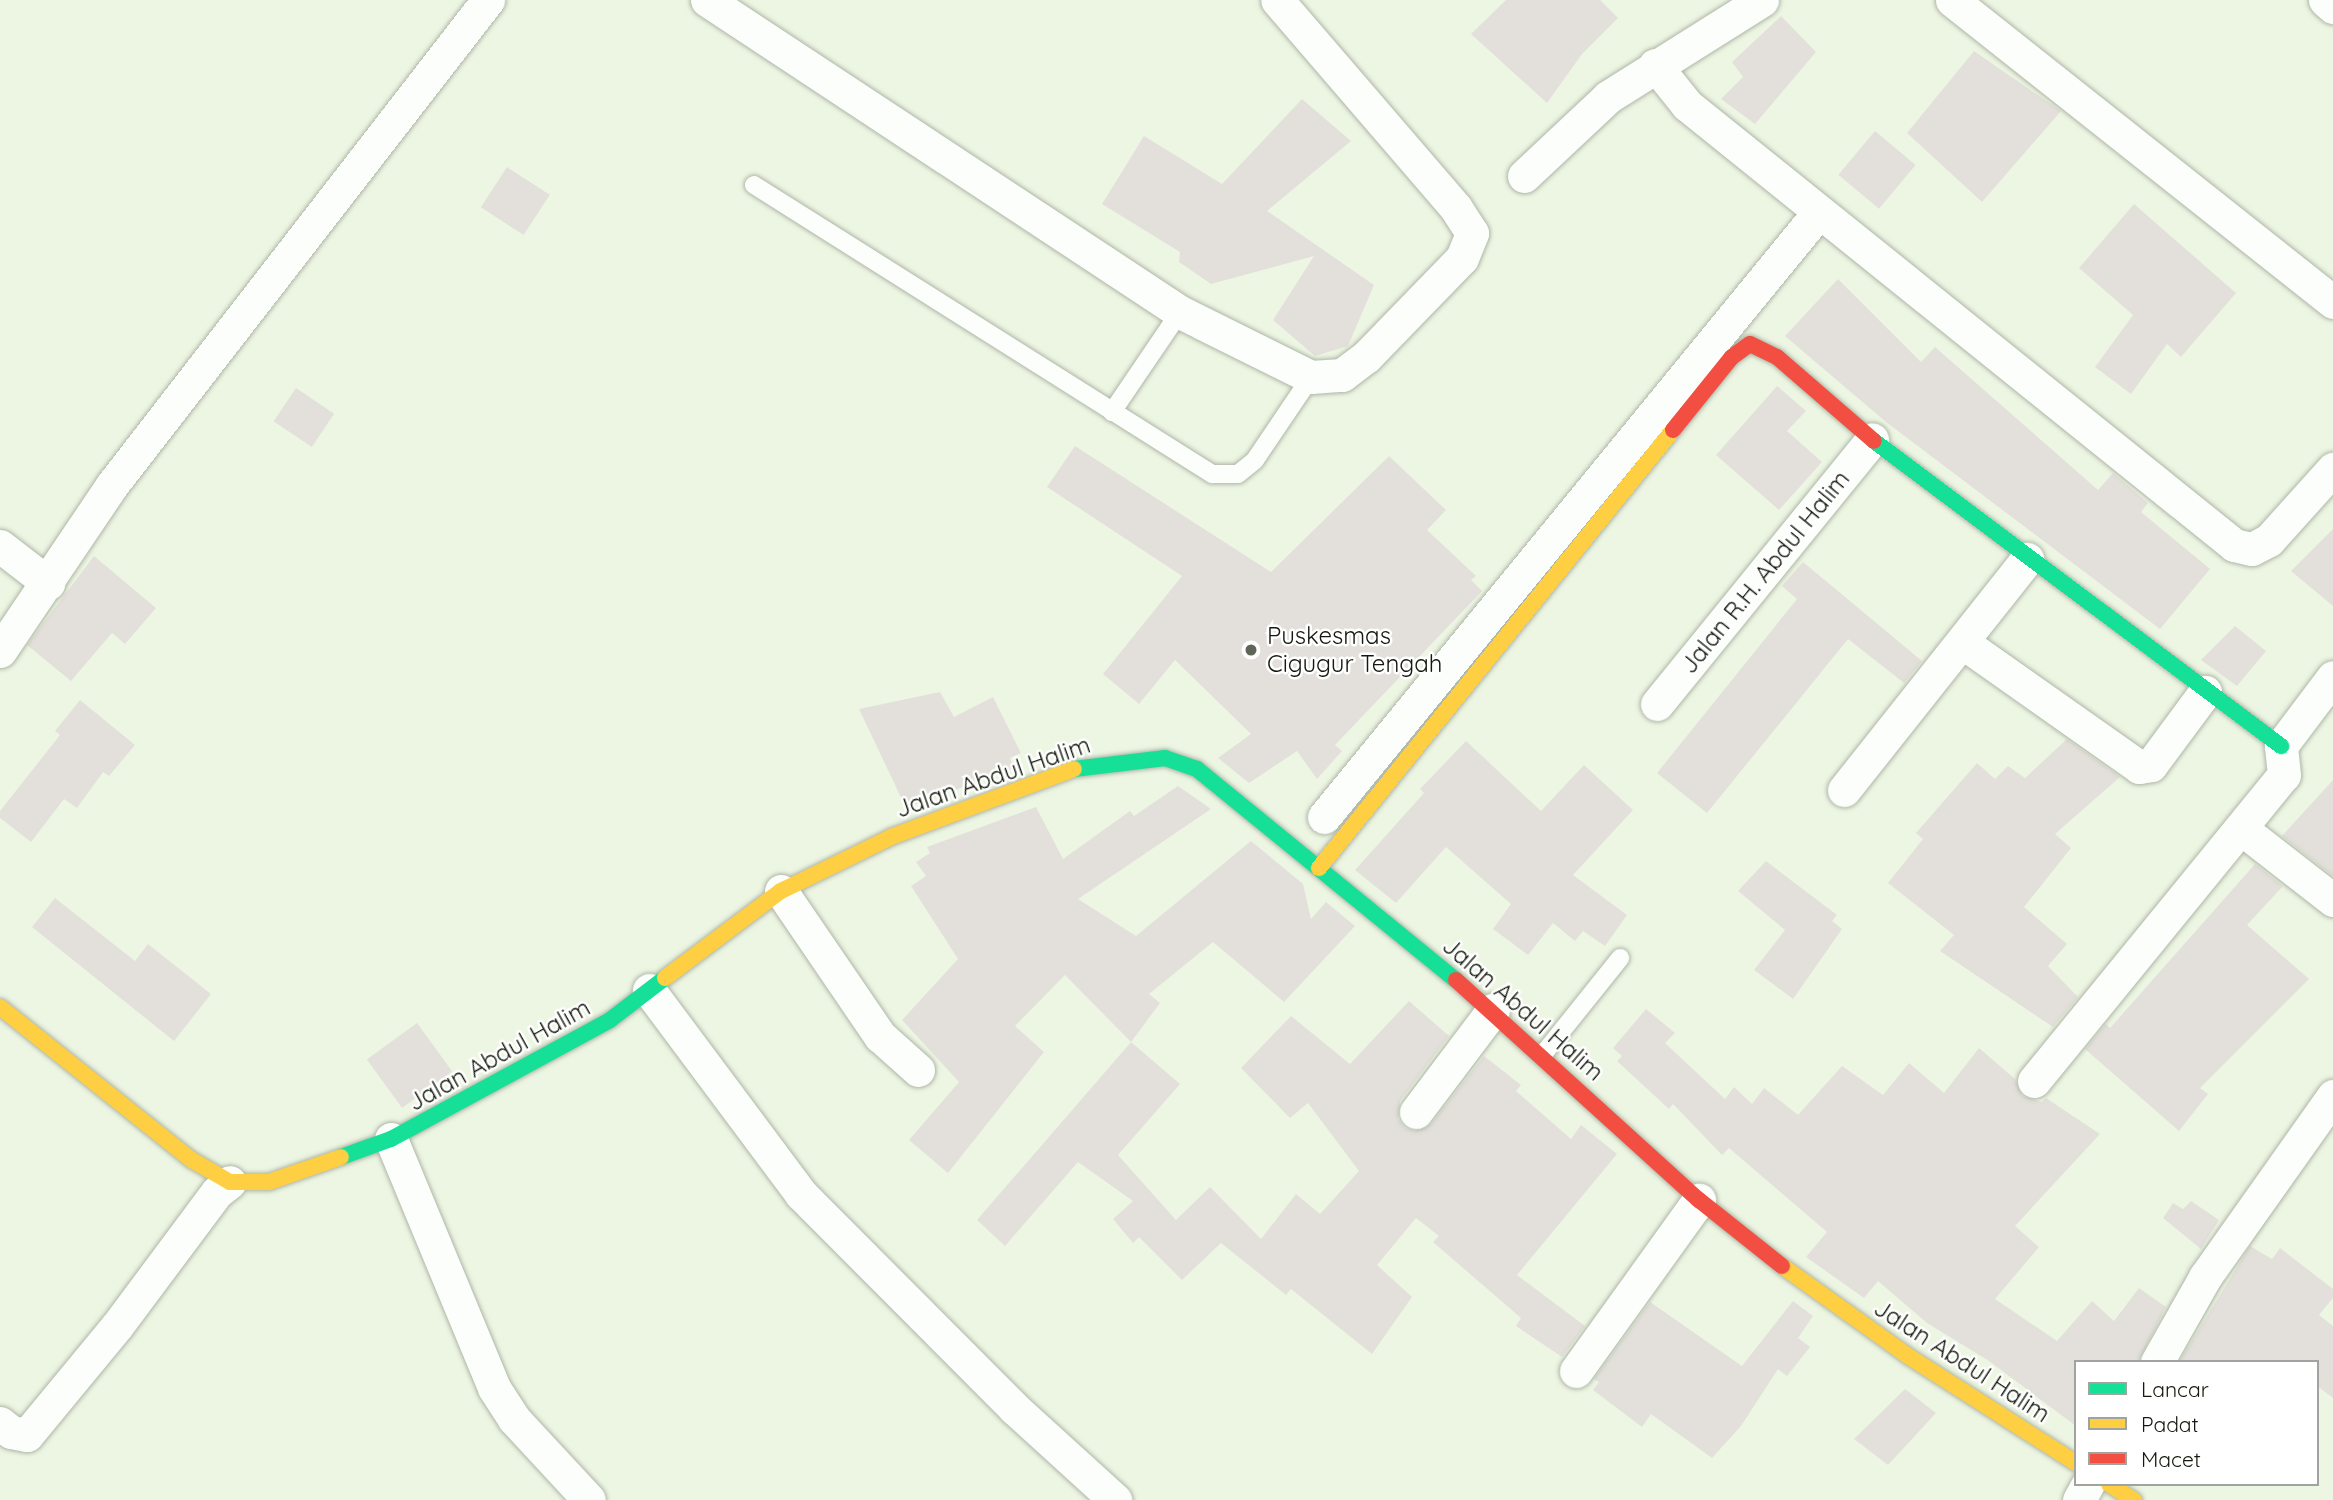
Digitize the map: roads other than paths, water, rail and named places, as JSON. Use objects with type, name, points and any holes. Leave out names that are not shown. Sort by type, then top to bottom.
[{"type":"street","points":[[0,651],[112,485],[488,0]]},
{"type":"street","points":[[707,0],[1180,312],[1311,377],[1342,374],[1366,357],[1462,258],[1472,233],[1456,208],[1277,0]]},
{"type":"street","points":[[1524,176],[1608,97],[1762,0]]},
{"type":"street","points":[[1952,0],[2333,302]]},
{"type":"street","points":[[2325,0],[2333,7]]},
{"type":"street","points":[[1655,65],[1687,105],[2234,545],[2252,550],[2269,540],[2333,469]]},
{"type":"street","points":[[1324,817],[1819,212]]},
{"type":"street","points":[[1318,868],[1741,348],[1750,344],[1777,357],[1872,439],[2027,559],[2281,746]]},
{"type":"street","name":"Jalan R.H. Abdul Halim","points":[[1657,704],[1872,439]]},
{"type":"street","points":[[0,547],[48,583]]},
{"type":"street","points":[[1844,790],[2027,559]]},
{"type":"street","points":[[1962,642],[2139,767],[2151,765],[2205,692]]},
{"type":"street","points":[[2034,1080],[2243,830],[2284,775],[2281,746],[2333,677]]},
{"type":"street","name":"Jalan Abdul Halim","points":[[230,1182],[269,1182],[391,1139],[610,1020],[781,891],[891,836],[1083,766],[1131,758],[1165,758],[1197,769],[1493,1010],[1544,1054],[1699,1200],[1792,1274],[1898,1349],[2074,1462]]},
{"type":"street","points":[[2243,830],[2333,900]]},
{"type":"street","points":[[781,891],[880,1036],[918,1070]]},
{"type":"street","points":[[649,990],[801,1194],[1014,1408],[1115,1500]]},
{"type":"street","points":[[0,1007],[192,1160],[230,1182],[27,1435],[11,1432],[0,1423]]},
{"type":"street","points":[[1416,1112],[1493,1010]]},
{"type":"street","points":[[2158,1360],[2205,1277],[2333,1096]]},
{"type":"street","points":[[391,1139],[494,1388],[514,1419],[589,1500]]},
{"type":"street","points":[[1576,1371],[1699,1200]]},
{"type":"street","points":[[2112,1486],[2134,1500]]},
{"type":"lane","points":[[754,185],[1212,474],[1238,474],[1255,460],[1311,377]]},
{"type":"lane","points":[[1112,412],[1180,312]]},
{"type":"lane","points":[[1544,1054],[1619,958]]},
{"type":"place","name":"Puskesmas Cigugur Tengah","points":[[1251,650]]}]
